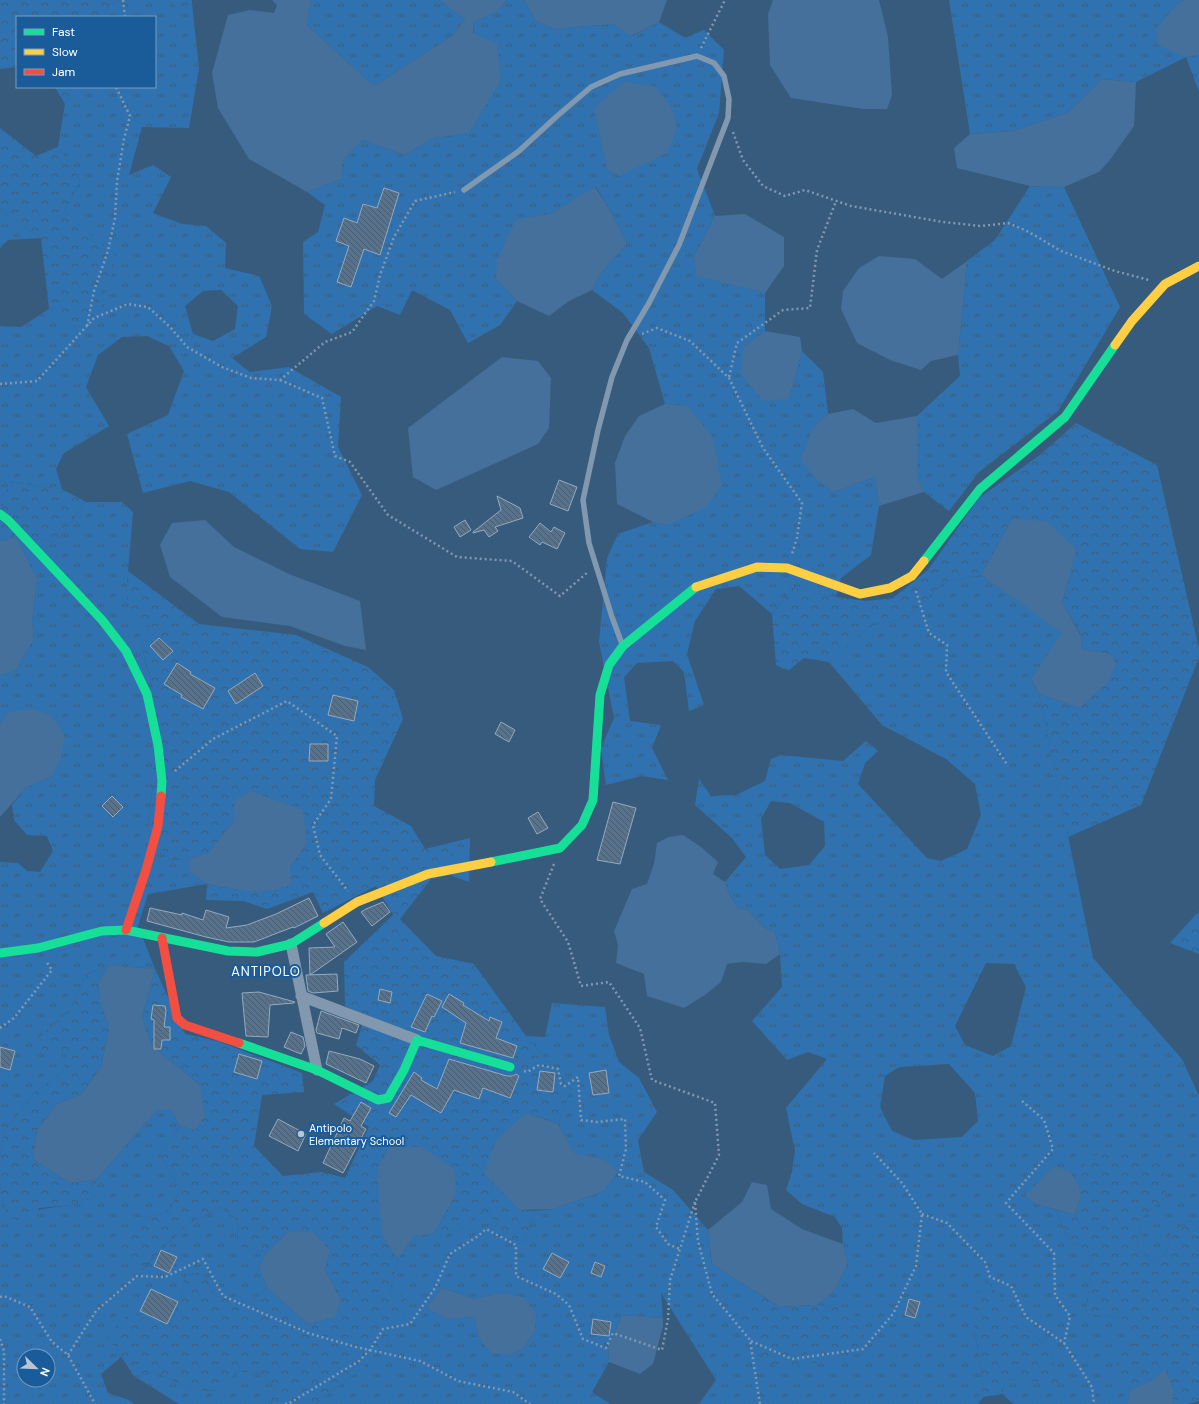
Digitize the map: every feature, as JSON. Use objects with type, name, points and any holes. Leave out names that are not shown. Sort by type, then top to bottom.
[{"type":"street","points":[[0,954],[38,948],[102,931],[126,930],[228,951],[257,952],[291,944],[357,902],[428,874],[560,848],[582,825],[593,800],[600,695],[609,665],[623,646],[697,586],[757,567],[787,568],[860,594],[890,588],[912,576],[980,489],[1065,417],[1132,321],[1165,284],[1199,266]]},
{"type":"street","points":[[0,514],[8,520],[102,620],[126,651],[147,694],[158,745],[162,781],[158,826],[146,870],[126,930]]},
{"type":"street","points":[[162,938],[177,1018],[185,1025],[317,1070],[378,1100],[388,1098],[397,1085],[417,1040]]},
{"type":"street","points":[[291,944],[317,1070]]},
{"type":"street","points":[[301,996],[417,1040],[510,1067]]},
{"type":"lane","points":[[464,190],[519,151],[591,87],[620,74],[696,56],[714,63],[724,76],[729,99],[728,118],[679,245],[649,303],[627,340],[612,377],[598,430],[583,500],[589,543],[612,617],[623,646]]},
{"type":"path","points":[[123,0],[125,16]]},
{"type":"path","points":[[696,56],[725,0]]},
{"type":"path","points":[[87,326],[94,291],[108,251],[114,218],[117,180],[124,139],[130,116],[116,88]]},
{"type":"path","points":[[728,118],[743,160],[763,186],[785,196],[804,190],[851,206],[943,222],[981,226],[1008,223],[1029,232],[1061,251],[1085,261],[1115,271],[1165,284]]},
{"type":"path","points":[[280,380],[325,342],[352,332],[374,301],[380,275],[394,237],[415,201],[464,190]]},
{"type":"path","points":[[729,378],[737,343],[784,310],[810,308],[817,250],[836,201]]},
{"type":"path","points":[[0,384],[37,381],[94,318],[128,304],[148,307],[170,327],[187,347],[222,367],[251,378],[280,380],[322,398],[335,456],[350,462],[388,515],[457,557],[512,561],[560,596],[596,565]]},
{"type":"path","points":[[627,340],[657,328],[690,341],[729,378],[763,448],[802,503],[797,538],[787,568]]},
{"type":"path","points":[[912,576],[929,633],[947,646],[946,672],[1008,766]]},
{"type":"path","points":[[162,781],[213,739],[287,701],[337,736],[331,799],[313,825],[320,855],[357,902]]},
{"type":"path","points":[[285,1404],[288,1404],[359,1361],[370,1350],[383,1329],[410,1324],[435,1288],[450,1254],[486,1229],[516,1245],[516,1276],[556,1294],[569,1305],[583,1339],[606,1348],[613,1333],[662,1350],[668,1319],[670,1280],[695,1202],[719,1155],[715,1103],[652,1080],[640,1028],[609,982],[581,986],[568,942],[540,899],[560,848]]},
{"type":"path","points":[[0,1028],[14,1018],[52,970],[38,948]]},
{"type":"path","points":[[510,1067],[527,1072],[539,1065],[558,1069],[561,1084],[565,1086],[578,1077],[581,1120],[597,1122],[625,1119],[626,1149],[620,1176],[645,1182],[664,1200],[656,1227],[668,1244],[680,1249]]},
{"type":"path","points":[[1022,1101],[1044,1120],[1053,1149],[1006,1203],[1054,1253],[1055,1295],[1070,1316],[1064,1343]]},
{"type":"path","points":[[874,1153],[902,1183],[922,1214],[947,1223],[985,1262],[990,1277],[1011,1286],[1026,1316],[1064,1343],[1092,1388],[1094,1404]]},
{"type":"path","points":[[695,1202],[698,1241],[712,1294],[750,1340],[792,1359],[863,1349],[893,1314],[916,1266],[922,1214]]},
{"type":"path","points":[[68,1355],[96,1311],[137,1276],[165,1277],[202,1259],[223,1296],[308,1333],[420,1362],[458,1382],[513,1392],[530,1404]]},
{"type":"path","points":[[0,1297],[4,1296],[30,1308],[52,1342],[68,1355],[95,1404]]},
{"type":"path","points":[[0,1339],[4,1351],[4,1404]]},
{"type":"path","points":[[750,1340],[760,1404]]},
{"type":"green space","points":[[0,0],[120,0],[110,4],[104,16],[16,16],[16,67],[0,69]]},
{"type":"green space","points":[[120,0],[169,0],[177,8],[192,4],[199,68],[189,128],[142,127],[129,175],[153,165],[171,177],[153,213],[182,224],[206,226],[226,243],[225,268],[259,276],[272,306],[266,337],[232,358],[250,372],[289,367],[341,397],[338,447],[362,495],[333,552],[300,549],[229,492],[190,481],[143,493],[127,434],[168,415],[184,371],[169,346],[147,336],[122,337],[98,355],[86,387],[109,426],[64,453],[56,469],[62,489],[10,482],[0,515],[0,326],[21,327],[49,309],[79,328],[64,212],[80,180],[58,147],[65,104],[73,88],[156,88],[156,16],[104,16],[110,4]],"holes":[[[221,290],[238,306],[235,329],[213,341],[193,334],[185,306],[203,291]]]},
{"type":"green space","points":[[169,0],[192,0],[192,4],[177,8]]},
{"type":"green space","points":[[311,0],[439,0],[465,19],[452,36],[374,86],[307,25]]},
{"type":"green space","points":[[506,0],[524,0],[536,21],[555,29],[613,24],[632,36],[659,22],[685,38],[704,30],[724,50],[719,113],[697,169],[715,216],[694,256],[696,275],[765,293],[765,331],[744,346],[789,399],[802,351],[823,372],[828,414],[813,428],[834,492],[875,477],[879,506],[871,555],[841,578],[836,597],[792,588],[772,614],[739,586],[716,589],[695,621],[687,654],[704,705],[689,711],[684,672],[673,661],[637,663],[624,677],[630,721],[661,725],[652,748],[668,780],[642,776],[606,785],[601,748],[614,718],[599,642],[607,558],[618,534],[653,522],[667,525],[688,406],[665,404],[649,348],[623,313],[592,290],[599,276],[627,243],[596,187],[550,214],[496,279],[517,301],[500,325],[468,343],[450,310],[412,290],[400,315],[377,306],[332,334],[304,314],[303,242],[318,232],[325,205],[307,192],[342,179],[343,159],[363,140],[404,155],[434,138],[469,133],[474,22],[498,11]]},
{"type":"green space","points":[[949,0],[1183,0],[1177,4],[1186,57],[1136,82],[1102,79],[1067,113],[1013,131],[970,134]]},
{"type":"green space","points":[[1199,55],[1199,92],[1186,57]]},
{"type":"green space","points":[[56,88],[73,88],[65,104]]},
{"type":"green space","points":[[0,128],[36,156],[58,147],[80,180],[64,212],[116,257],[102,305],[78,328],[49,309],[41,238],[0,209]]},
{"type":"green space","points":[[1030,186],[1064,187],[1120,307],[1058,411],[979,472],[949,511],[924,492],[917,475],[917,416],[960,376],[958,355],[967,261],[995,240]]},
{"type":"green space","points":[[0,209],[41,238],[8,240],[0,248]]},
{"type":"green space","points":[[1076,423],[1157,465],[1199,649],[1199,657],[1141,805],[1068,837],[1039,694],[1079,708],[1111,654],[1082,649],[1081,635],[1062,603],[1077,549],[1012,519],[981,575],[944,582],[908,618],[871,625],[829,662],[804,658],[788,671],[776,665],[772,614],[792,588],[836,597],[866,601],[893,598],[928,570],[979,498],[1040,455]]},
{"type":"green space","points":[[9,482],[62,489],[86,502],[56,542],[16,537],[0,541],[0,515]]},
{"type":"green space","points":[[86,502],[122,502],[133,512],[126,595],[160,629],[141,645],[153,689],[153,783],[148,830],[170,860],[190,859],[190,872],[207,884],[148,894],[138,926],[155,969],[109,965],[87,974],[69,1011],[39,1037],[68,1055],[63,1072],[35,1092],[4,1132],[0,1158],[0,862],[18,863],[27,871],[40,872],[53,851],[47,836],[27,835],[14,820],[12,805],[26,788],[52,776],[9,712],[0,723],[0,676],[16,670],[34,639],[32,621],[37,579],[16,537],[56,542]]},
{"type":"green space","points":[[128,571],[199,624],[296,635],[368,667],[394,690],[403,719],[375,780],[374,806],[411,826],[425,849],[450,843],[450,875],[431,879],[400,919],[436,956],[474,964],[526,1036],[571,1089],[558,1124],[526,1113],[520,1210],[534,1211],[525,1242],[508,1238],[486,1210],[459,1230],[433,1234],[456,1195],[382,1236],[398,1259],[389,1295],[406,1294],[409,1309],[362,1368],[315,1404],[271,1404],[275,1388],[262,1373],[237,1371],[221,1391],[193,1390],[157,1373],[134,1376],[107,1336],[130,1312],[170,1328],[181,1296],[186,1274],[203,1273],[215,1296],[251,1303],[267,1288],[308,1324],[341,1300],[325,1270],[330,1250],[289,1231],[266,1253],[237,1244],[238,1220],[221,1207],[186,1225],[141,1270],[118,1247],[142,1220],[169,1210],[181,1188],[160,1155],[179,1126],[195,1130],[200,1085],[152,1046],[142,1017],[155,969],[185,1034],[217,1041],[302,1073],[304,1092],[262,1095],[254,1146],[283,1176],[322,1172],[345,1178],[369,1127],[334,1104],[373,1081],[380,1065],[356,1045],[365,1016],[345,1006],[344,962],[393,915],[376,886],[323,913],[313,892],[267,909],[243,901],[206,900],[207,884],[244,891],[273,891],[290,885],[290,867],[307,843],[236,800],[233,822],[208,853],[190,859],[170,860],[148,830],[153,783],[153,689],[141,645],[160,629],[134,622],[126,595]]},
{"type":"green space","points":[[981,575],[1063,633],[1031,679],[1039,694],[1093,958],[1182,1059],[1199,1096],[1199,1229],[1191,1221],[1171,1231],[1167,1253],[1152,1261],[1138,1249],[1141,1219],[1164,1198],[1087,1160],[1079,1184],[1070,1172],[1036,1204],[1056,1210],[1069,1241],[1088,1249],[1092,1270],[1085,1314],[1122,1318],[1133,1330],[1133,1346],[1115,1376],[1131,1389],[1127,1404],[1014,1404],[1002,1394],[1006,1379],[1059,1383],[1050,1351],[1022,1323],[974,1331],[981,1363],[983,1397],[978,1404],[699,1404],[716,1380],[661,1293],[663,1318],[622,1315],[608,1347],[609,1362],[592,1392],[610,1404],[315,1404],[362,1368],[389,1295],[398,1259],[414,1236],[459,1230],[486,1210],[508,1238],[525,1242],[534,1211],[554,1209],[604,1191],[616,1172],[604,1159],[575,1155],[558,1124],[571,1089],[526,1036],[545,1037],[552,1003],[605,1007],[609,1035],[619,1062],[639,1078],[657,1112],[638,1140],[644,1172],[673,1190],[708,1230],[712,1264],[756,1292],[737,1316],[841,1308],[817,1305],[834,1291],[848,1263],[843,1244],[842,1228],[835,1217],[802,1204],[786,1190],[792,1172],[795,1151],[786,1108],[827,1059],[808,1052],[787,1060],[752,1021],[782,987],[780,954],[775,932],[763,927],[748,910],[738,908],[729,894],[725,882],[746,857],[732,838],[695,805],[699,779],[711,796],[736,795],[765,781],[771,759],[781,755],[843,761],[866,741],[878,751],[865,763],[858,784],[927,858],[941,861],[967,849],[981,815],[975,784],[946,759],[882,725],[829,662],[871,625],[908,618],[944,582]],"holes":[[[771,801],[790,803],[824,822],[825,846],[809,865],[780,869],[765,855],[761,819]],[[986,963],[1014,964],[1026,987],[1011,1046],[993,1056],[965,1045],[955,1026]],[[949,1064],[975,1093],[978,1121],[962,1137],[914,1140],[892,1131],[880,1107],[885,1076],[899,1067]],[[442,1288],[474,1299],[499,1293],[535,1331],[523,1349],[509,1355],[479,1338],[474,1317],[447,1319],[426,1308]]]},
{"type":"green space","points":[[470,838],[469,882],[450,875],[450,843]]},
{"type":"green space","points":[[1199,911],[1199,954],[1170,943]]},
{"type":"green space","points":[[109,965],[98,983],[100,1002],[109,1028],[101,1067],[82,1094],[57,1104],[37,1130],[33,1159],[69,1183],[96,1180],[96,1196],[71,1205],[39,1208],[22,1227],[7,1214],[0,1188],[0,1158],[4,1132],[35,1092],[63,1072],[67,1055],[43,1052],[39,1037],[69,1011],[87,974]]},
{"type":"green space","points":[[157,1110],[172,1110],[179,1126],[160,1155],[181,1188],[169,1210],[142,1220],[142,1270],[186,1225],[221,1207],[238,1220],[237,1244],[266,1253],[259,1267],[267,1288],[251,1303],[215,1296],[203,1273],[186,1274],[181,1296],[170,1328],[107,1336],[121,1357],[101,1374],[108,1393],[129,1400],[134,1404],[0,1404],[0,1188],[7,1214],[71,1205],[96,1196],[96,1180]]},
{"type":"green space","points":[[1107,1150],[1134,1152],[1156,1163],[1168,1178],[1164,1198],[1141,1219],[1138,1249],[1152,1261],[1167,1253],[1171,1231],[1191,1221],[1199,1229],[1199,1401],[1187,1404],[1172,1404],[1174,1390],[1165,1370],[1151,1381],[1131,1389],[1115,1376],[1118,1350],[1133,1346],[1133,1330],[1122,1318],[1085,1314],[1092,1270],[1088,1249],[1069,1241],[1056,1210],[1075,1215],[1081,1196],[1079,1184],[1086,1160]]},
{"type":"green space","points":[[986,1280],[1022,1323],[1050,1351],[1060,1384],[1006,1379],[1002,1394],[983,1397],[981,1363],[974,1331],[973,1295]]},
{"type":"green space","points":[[756,1292],[780,1307],[817,1305],[841,1308],[860,1319],[865,1333],[861,1353],[785,1369],[767,1364],[736,1316]]},
{"type":"green space","points":[[237,1371],[262,1373],[275,1388],[271,1404],[179,1404],[134,1376],[157,1373],[193,1390],[221,1391]]},
{"type":"shaded area","points":[[272,0],[311,0],[307,25],[374,86],[452,36],[465,19],[439,0],[506,0],[498,11],[474,22],[473,33],[497,44],[501,80],[469,133],[434,138],[404,155],[363,140],[343,159],[342,179],[307,192],[249,159],[218,108],[212,73],[228,15],[250,10],[274,13],[277,5]]},
{"type":"shaded area","points":[[524,0],[667,0],[659,22],[631,36],[613,24],[555,29],[536,21]]},
{"type":"shaded area","points":[[773,0],[879,0],[888,37],[892,95],[887,109],[863,109],[791,98],[770,65],[768,14]]},
{"type":"shaded area","points":[[1183,0],[1199,0],[1199,55],[1186,57],[1158,45],[1156,29],[1177,4]]},
{"type":"shaded area","points":[[1102,79],[1136,82],[1134,126],[1109,161],[1099,172],[1064,187],[1030,186],[957,168],[954,148],[970,134],[1013,131],[1067,113]]},
{"type":"shaded area","points":[[624,82],[655,86],[672,108],[677,128],[667,153],[619,176],[607,169],[594,108]]},
{"type":"shaded area","points":[[595,187],[607,205],[627,243],[599,276],[592,290],[569,301],[549,316],[517,301],[496,279],[497,260],[515,221],[550,214]]},
{"type":"shaded area","points":[[745,214],[784,237],[784,266],[765,293],[696,276],[694,256],[715,216]]},
{"type":"shaded area","points":[[879,256],[915,259],[942,279],[967,261],[958,355],[931,361],[921,370],[890,360],[857,343],[841,309],[843,291],[859,268]]},
{"type":"shaded area","points":[[765,331],[800,337],[802,351],[789,399],[763,401],[740,373],[744,346]]},
{"type":"shaded area","points":[[502,357],[538,361],[551,378],[549,428],[538,444],[436,490],[413,477],[408,428]]},
{"type":"shaded area","points":[[665,404],[688,406],[713,438],[722,485],[707,507],[667,525],[653,522],[617,504],[615,463],[625,436],[639,416]]},
{"type":"shaded area","points":[[853,409],[876,423],[917,416],[917,475],[924,492],[879,506],[875,477],[834,492],[816,479],[801,460],[813,428],[828,414]]},
{"type":"shaded area","points":[[1012,519],[1046,521],[1077,549],[1062,603],[1081,636],[1082,649],[1111,654],[1116,665],[1108,682],[1079,708],[1039,694],[1031,679],[1062,633],[981,575]]},
{"type":"shaded area","points":[[205,520],[234,547],[289,574],[360,601],[366,650],[345,646],[290,626],[222,617],[170,577],[160,545],[172,523]]},
{"type":"shaded area","points":[[16,537],[37,579],[32,621],[34,639],[16,670],[0,676],[0,541]]},
{"type":"shaded area","points":[[32,709],[52,716],[65,737],[61,757],[52,776],[26,788],[0,817],[0,723],[9,712]]},
{"type":"shaded area","points":[[250,791],[303,810],[307,843],[290,867],[291,885],[273,891],[244,891],[207,884],[190,872],[190,859],[208,853],[233,822],[235,800]]},
{"type":"shaded area","points":[[683,835],[701,847],[718,862],[713,874],[725,882],[729,894],[738,908],[748,910],[763,927],[775,932],[780,954],[766,964],[742,962],[727,964],[721,982],[705,995],[684,1008],[647,996],[644,974],[616,963],[618,945],[614,931],[632,889],[647,884],[654,864],[657,843],[669,837]]},
{"type":"shaded area","points":[[109,965],[155,969],[142,1017],[152,1046],[200,1085],[205,1116],[195,1130],[179,1126],[172,1110],[157,1110],[96,1180],[69,1183],[33,1159],[37,1130],[57,1104],[82,1094],[101,1067],[109,1028],[100,1002],[98,983]]},
{"type":"shaded area","points":[[526,1113],[558,1124],[575,1154],[604,1159],[617,1172],[604,1191],[554,1209],[520,1210],[484,1173],[496,1140]]},
{"type":"shaded area","points":[[389,1147],[422,1147],[455,1170],[456,1195],[433,1234],[414,1236],[398,1259],[382,1236],[377,1169]]},
{"type":"shaded area","points":[[1054,1166],[1070,1172],[1079,1184],[1081,1196],[1075,1215],[1036,1204],[1025,1196]]},
{"type":"shaded area","points":[[752,1182],[767,1185],[771,1209],[802,1229],[843,1244],[848,1263],[834,1291],[817,1305],[780,1307],[712,1264],[708,1230],[742,1202]]},
{"type":"shaded area","points":[[289,1231],[313,1232],[330,1250],[325,1270],[341,1300],[335,1317],[308,1324],[267,1288],[259,1267],[266,1253]]},
{"type":"shaded area","points":[[442,1288],[474,1299],[499,1293],[523,1297],[536,1313],[535,1331],[523,1349],[509,1355],[491,1353],[479,1338],[474,1317],[447,1319],[426,1308]]},
{"type":"shaded area","points":[[622,1315],[663,1318],[663,1326],[653,1364],[640,1374],[609,1362],[608,1347]]},
{"type":"shaded area","points":[[1165,1369],[1174,1390],[1172,1404],[1127,1404],[1131,1389],[1151,1381]]},
{"type":"building","points":[[384,188],[399,193],[380,255],[364,249],[351,287],[337,282],[349,246],[336,241],[344,218],[357,223],[363,204],[377,208]]},
{"type":"building","points":[[559,480],[577,487],[568,511],[550,504]]},
{"type":"building","points":[[497,496],[520,508],[523,518],[495,527],[498,531],[489,537],[484,530],[473,533],[501,510]]},
{"type":"building","points":[[465,520],[471,530],[460,537],[454,527]]},
{"type":"building","points":[[540,523],[551,532],[554,527],[565,533],[557,549],[542,542],[540,545],[529,537]]},
{"type":"building","points":[[159,638],[173,651],[163,660],[150,646]]},
{"type":"building","points":[[177,663],[191,672],[190,674],[215,688],[203,709],[181,697],[182,695],[164,684]]},
{"type":"building","points":[[255,673],[263,686],[236,704],[228,691]]},
{"type":"building","points":[[333,695],[358,701],[354,721],[328,715]]},
{"type":"building","points":[[501,722],[515,730],[509,742],[495,734]]},
{"type":"building","points":[[310,744],[328,744],[328,761],[309,761]]},
{"type":"building","points":[[112,796],[123,807],[113,817],[102,806]]},
{"type":"building","points":[[613,802],[636,808],[620,864],[597,860]]},
{"type":"building","points":[[538,812],[548,828],[537,834],[528,818]]},
{"type":"building","points":[[309,898],[318,916],[294,928],[293,927],[254,942],[229,942],[147,921],[150,908],[182,915],[182,913],[203,920],[206,910],[229,917],[226,928],[247,925],[276,914]]},
{"type":"building","points":[[383,902],[390,912],[372,926],[361,912]]},
{"type":"building","points":[[343,922],[357,942],[310,975],[309,948],[335,947],[326,934]]},
{"type":"building","points":[[337,974],[338,991],[313,993],[308,991],[306,975]]},
{"type":"building","points":[[380,989],[392,992],[390,1003],[378,1000]]},
{"type":"building","points":[[259,992],[295,1002],[270,1005],[268,1037],[246,1036],[242,993]]},
{"type":"building","points":[[427,994],[442,1001],[434,1017],[432,1016],[425,1032],[411,1027]]},
{"type":"building","points":[[449,994],[464,1003],[463,1005],[489,1021],[490,1017],[502,1022],[496,1038],[517,1046],[513,1058],[460,1043],[466,1023],[442,1007]]},
{"type":"building","points":[[153,1005],[165,1006],[166,1011],[164,1027],[170,1027],[170,1040],[162,1040],[161,1049],[154,1049],[154,1020],[151,1019]]},
{"type":"building","points":[[321,1011],[359,1025],[356,1033],[342,1028],[339,1039],[317,1033],[316,1030]]},
{"type":"building","points":[[291,1032],[303,1037],[305,1046],[301,1054],[284,1047]]},
{"type":"building","points":[[0,1047],[15,1051],[10,1070],[0,1067]]},
{"type":"building","points":[[329,1051],[360,1059],[374,1066],[366,1083],[326,1064]]},
{"type":"building","points":[[239,1054],[262,1061],[257,1079],[234,1072]]},
{"type":"building","points":[[449,1059],[507,1076],[516,1074],[519,1076],[510,1098],[483,1088],[479,1099],[454,1090],[441,1113],[411,1095],[396,1117],[389,1113],[414,1072],[422,1078],[421,1080],[437,1089]]},
{"type":"building","points":[[606,1070],[609,1093],[593,1095],[589,1073]]},
{"type":"building","points":[[540,1071],[555,1073],[553,1092],[537,1090]]},
{"type":"building","points":[[361,1102],[371,1108],[361,1126],[366,1129],[343,1173],[323,1163],[344,1118],[350,1121]]},
{"type":"building","points":[[278,1119],[306,1134],[298,1151],[269,1136]]},
{"type":"building","points":[[161,1250],[177,1257],[169,1273],[154,1266]]},
{"type":"building","points":[[552,1253],[569,1262],[560,1278],[543,1269]]},
{"type":"building","points":[[595,1262],[605,1266],[601,1277],[591,1273]]},
{"type":"building","points":[[151,1289],[178,1302],[167,1324],[140,1311]]},
{"type":"building","points":[[909,1299],[920,1302],[915,1318],[905,1315]]},
{"type":"building","points":[[593,1319],[611,1322],[609,1336],[591,1334]]},
{"type":"traffic: fast","points":[[924,561],[980,489],[1065,417],[1115,345]]},
{"type":"traffic: fast","points":[[0,514],[8,520],[102,620],[126,651],[147,694],[158,745],[162,781],[161,796]]},
{"type":"traffic: fast","points":[[491,862],[560,848],[582,825],[593,800],[600,695],[609,665],[623,646],[696,587]]},
{"type":"traffic: fast","points":[[0,953],[38,948],[102,931],[126,930],[228,951],[257,952],[291,944],[324,923]]},
{"type":"traffic: fast","points":[[239,1043],[317,1070],[378,1100],[388,1098],[404,1070],[417,1040],[510,1067]]},
{"type":"traffic: slow","points":[[1115,345],[1132,321],[1165,284],[1199,266]]},
{"type":"traffic: slow","points":[[696,587],[757,567],[787,568],[860,594],[890,588],[912,576],[924,561]]},
{"type":"traffic: slow","points":[[324,923],[357,902],[428,874],[491,862]]},
{"type":"traffic: jam","points":[[126,930],[146,870],[158,826],[161,796]]},
{"type":"traffic: jam","points":[[162,938],[177,1018],[185,1025],[239,1043]]},
{"type":"place","name":"Antipolo Elementary School","points":[[301,1134]]},
{"type":"district","name":"ANTIPOLO","points":[[266,971]]}]
